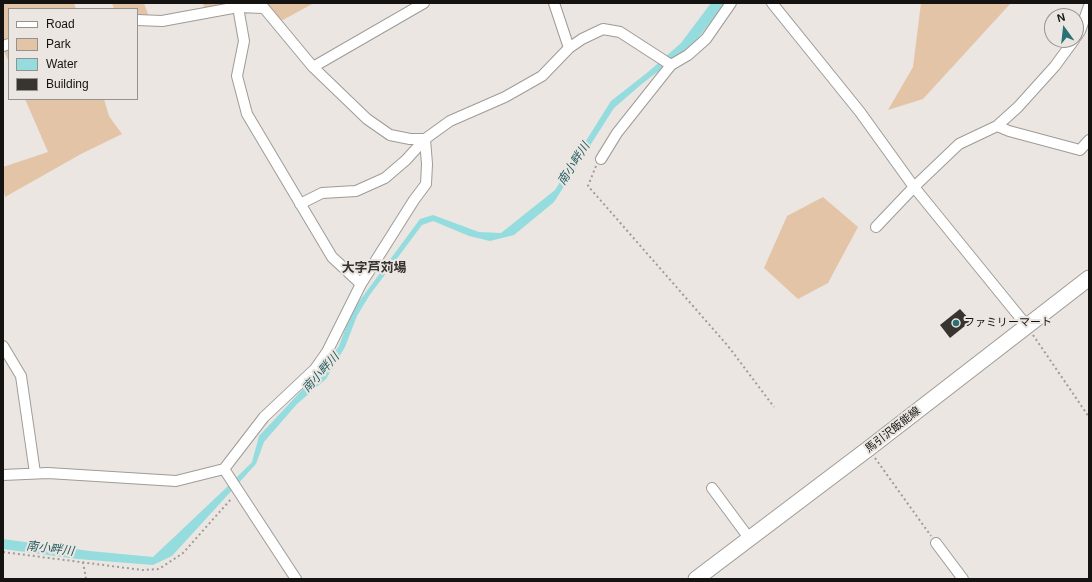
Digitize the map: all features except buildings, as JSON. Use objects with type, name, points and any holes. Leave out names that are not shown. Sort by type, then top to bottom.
[{"type":"main road","name":"馬引沢飯能線","points":[[696,579],[868,449],[1089,278]]},
{"type":"street","points":[[312,67],[424,3]]},
{"type":"street","points":[[554,3],[569,48]]},
{"type":"street","points":[[601,159],[617,133],[671,65],[688,55],[706,39],[731,3]]},
{"type":"street","points":[[772,3],[860,112],[914,187],[1026,326]]},
{"type":"street","points":[[238,6],[244,41],[237,76],[247,114],[332,257],[361,284]]},
{"type":"street","points":[[138,20],[162,21],[238,6],[264,8],[312,67],[367,119],[390,134],[410,139],[425,139]]},
{"type":"street","points":[[1084,20],[1089,6]]},
{"type":"street","points":[[300,204],[322,193],[356,191],[385,178],[406,160],[425,139],[450,121],[505,97],[542,76],[569,48],[582,39],[604,29],[620,32],[671,65]]},
{"type":"street","points":[[876,227],[914,187],[959,144],[997,126],[1018,107],[1055,66],[1068,48]]},
{"type":"street","points":[[997,126],[1009,131],[1080,150],[1089,140]]},
{"type":"street","points":[[3,475],[35,473],[176,481],[226,473],[264,417],[322,361],[361,284],[414,200],[426,184],[427,164],[425,139]]},
{"type":"street","points":[[3,346],[20,376],[35,473]]},
{"type":"street","points":[[226,473],[296,579]]},
{"type":"street","points":[[712,488],[749,538]]},
{"type":"street","points":[[936,543],[963,579]]},
{"type":"path","points":[[601,159],[596,166],[588,186],[728,346],[774,407]]},
{"type":"path","points":[[1026,326],[1089,417]]},
{"type":"path","points":[[868,449],[936,543]]},
{"type":"path","points":[[3,552],[142,570],[159,569],[183,553],[237,490]]},
{"type":"path","points":[[83,562],[86,579]]},
{"type":"green space","points":[[3,3],[74,3],[76,8],[8,8],[8,60],[3,49]]},
{"type":"green space","points":[[112,3],[144,3],[149,17],[138,16],[138,8],[114,8]]},
{"type":"green space","points":[[203,3],[314,3],[281,21],[264,4],[204,7]]},
{"type":"green space","points":[[921,3],[1011,3],[923,99],[888,110],[913,67]]},
{"type":"green space","points":[[25,100],[104,100],[109,116],[122,134],[81,154],[5,197],[3,186],[3,167],[48,152]]},
{"type":"green space","points":[[823,197],[858,227],[828,283],[798,299],[764,268],[787,216]]},
{"type":"water","name":"南小畔川","points":[[711,3],[725,3],[693,45],[643,83],[614,108],[554,202],[514,235],[490,241],[469,236],[433,221],[422,225],[369,296],[357,316],[345,347],[326,379],[297,404],[264,442],[256,464],[172,556],[153,565],[78,559],[3,549],[3,539],[90,551],[153,557],[252,462],[259,436],[318,373],[339,346],[352,311],[420,219],[433,215],[479,232],[501,233],[555,190],[611,101],[648,72],[681,43]]},
{"type":"place","name":"ファミリーマート","points":[[956,323]]},
{"type":"district","name":"大字芦苅場","points":[[374,268]]}]
